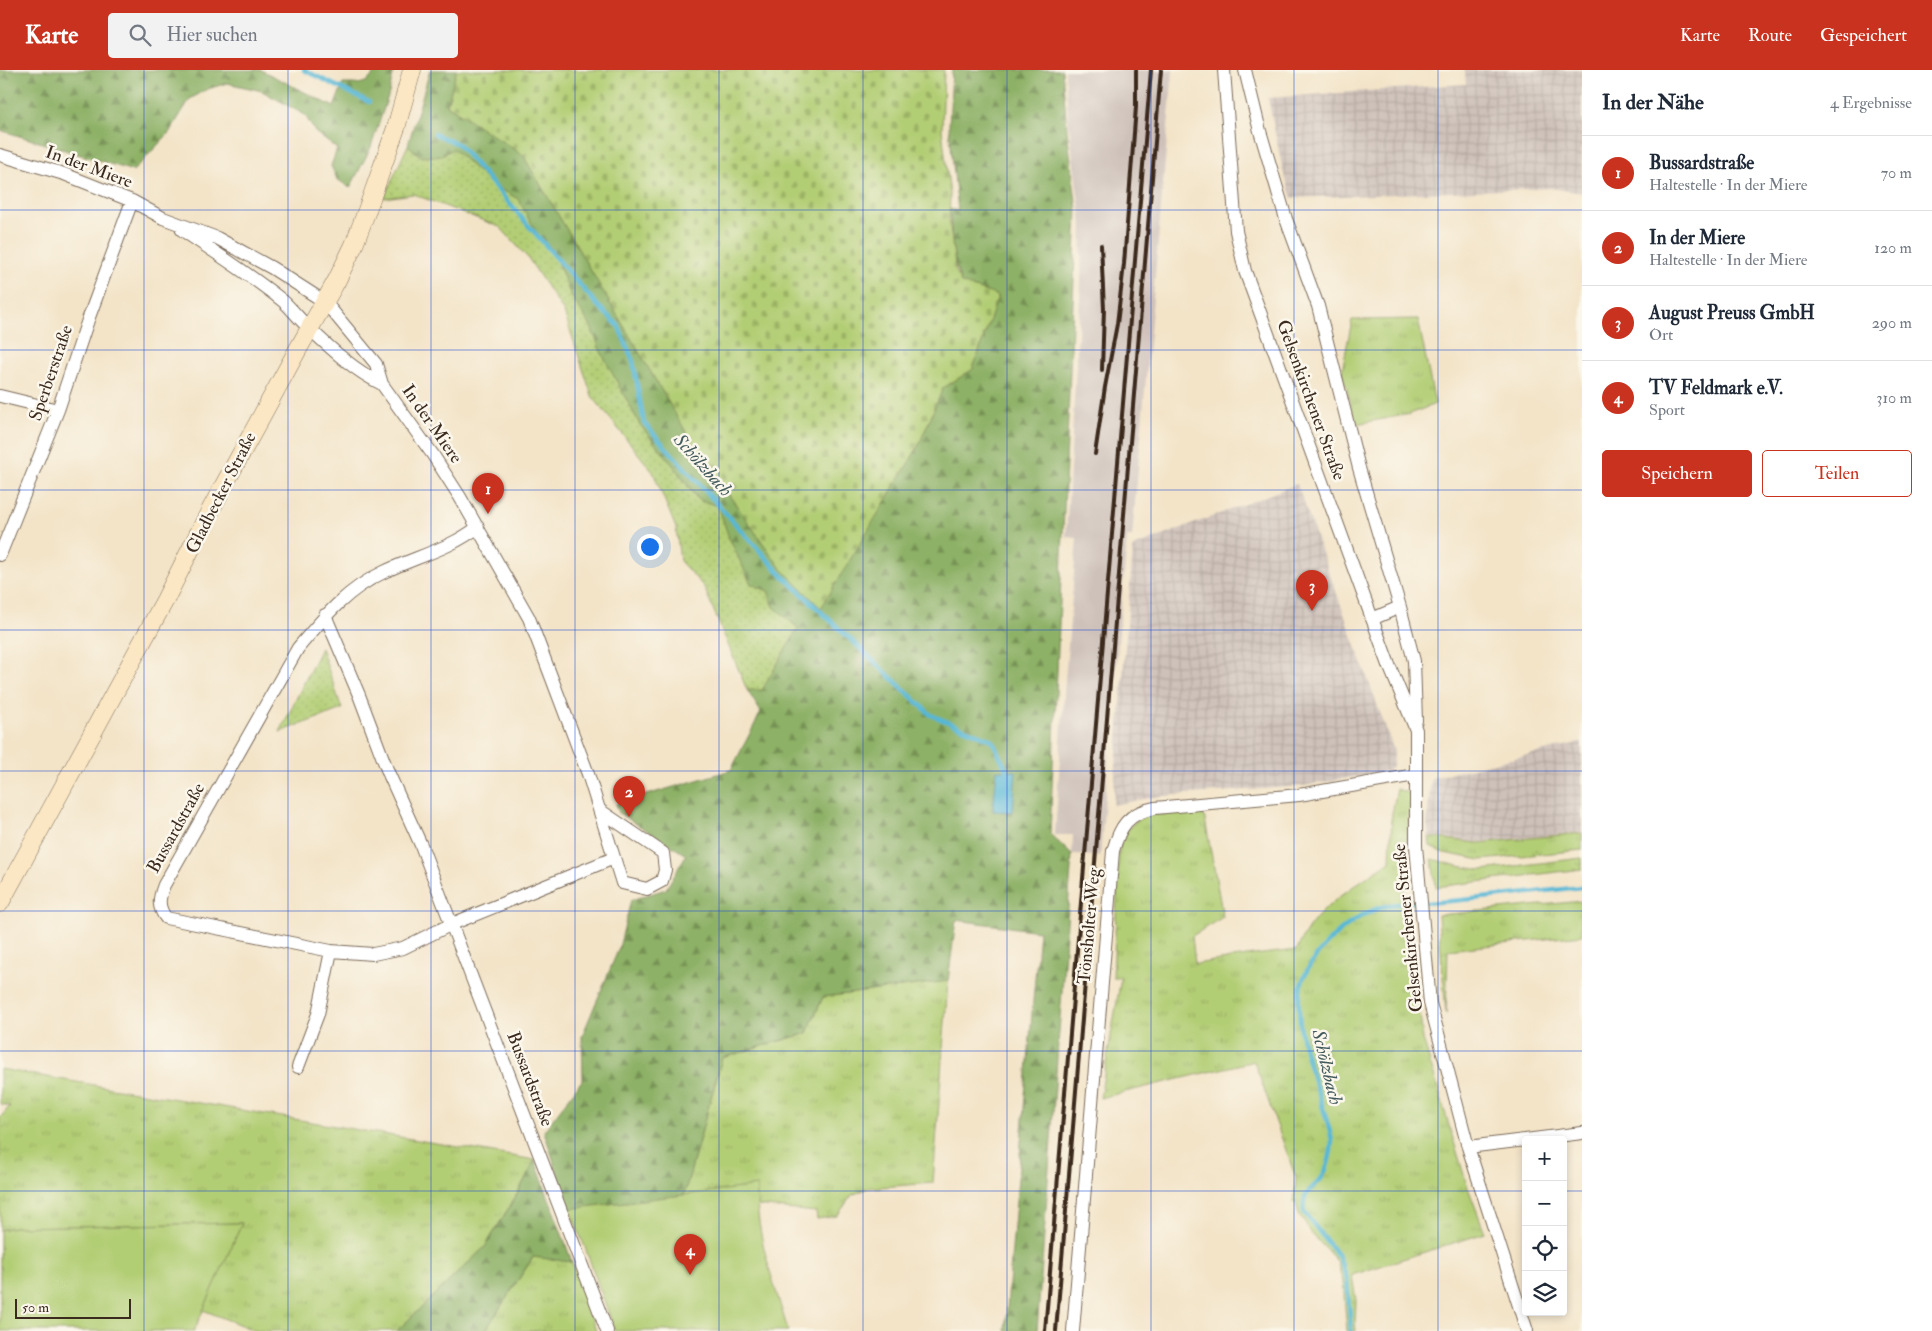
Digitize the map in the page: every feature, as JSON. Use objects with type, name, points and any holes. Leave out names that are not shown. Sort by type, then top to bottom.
[{"type":"main road","name":"Gladbecker Straße","points":[[0,903],[174,584],[217,498],[325,302],[354,245],[396,128],[412,70]]},
{"type":"street","name":"Gelsenkirchener Straße","points":[[1224,70],[1236,231],[1245,271],[1372,619],[1416,730]]},
{"type":"street","name":"Gelsenkirchener Straße","points":[[1245,70],[1260,131],[1286,219],[1318,306],[1359,468],[1414,660],[1416,846],[1430,1003],[1468,1147],[1527,1331]]},
{"type":"street","name":"In der Miere","points":[[0,155],[64,174],[132,201],[164,218],[270,291],[285,303],[309,328],[367,377],[382,384]]},
{"type":"street","name":"Sperberstraße","points":[[0,555],[58,410],[88,320],[132,201]]},
{"type":"street","name":"In der Miere","points":[[164,218],[217,238],[272,268],[325,302],[376,364],[382,384],[434,455],[478,527],[529,618],[560,696],[601,811],[622,883],[647,889],[662,881],[666,870],[663,853],[601,811]]},
{"type":"street","points":[[0,396],[58,410]]},
{"type":"street","name":"Bussardstraße","points":[[478,527],[464,538],[374,577],[352,591],[325,615],[298,648],[164,884],[159,897],[160,910],[166,918],[331,951],[373,954],[403,948],[452,924],[614,858]]},
{"type":"street","points":[[1372,619],[1400,607]]},
{"type":"street","name":"Bussardstraße","points":[[325,615],[359,695],[388,772],[421,845],[607,1331]]},
{"type":"street","name":"Tönsholter Weg","points":[[1073,1331],[1113,851],[1120,829],[1131,817],[1146,809],[1299,796],[1416,775]]},
{"type":"street","points":[[298,1067],[318,1014],[331,951]]},
{"type":"street","points":[[1468,1147],[1582,1133]]},
{"type":"shaded area","points":[[1065,70],[1173,70],[1132,537],[1127,537],[1100,856],[1072,855],[1073,835],[1055,835],[1077,538],[1066,537],[1081,283],[1082,224],[1069,128]]},
{"type":"shaded area","points":[[1465,70],[1582,70],[1582,193],[1551,188],[1292,198],[1283,171],[1268,98],[1466,84]]},
{"type":"shaded area","points":[[1297,484],[1394,751],[1393,765],[1388,771],[1303,786],[1160,796],[1113,805],[1133,547]]},
{"type":"shaded area","points":[[1582,742],[1582,832],[1478,842],[1429,836],[1427,824],[1431,778]]},
{"type":"green space","points":[[0,70],[261,70],[334,107],[343,84],[362,83],[370,79],[375,70],[394,70],[389,93],[371,147],[350,188],[337,179],[331,166],[337,149],[315,132],[305,115],[262,91],[227,83],[208,89],[190,99],[169,133],[133,171],[0,130]]},
{"type":"green space","points":[[430,70],[457,70],[447,105],[523,155],[695,447],[780,567],[821,607],[918,447],[943,388],[973,369],[998,296],[961,283],[954,256],[950,209],[958,211],[949,127],[952,70],[1062,70],[1077,209],[1050,834],[1072,855],[1037,1331],[1005,1331],[1039,931],[956,920],[948,981],[823,997],[807,1033],[722,1058],[684,1195],[569,1209],[544,1131],[583,1079],[582,1036],[619,948],[631,900],[666,889],[686,855],[619,813],[616,804],[731,770],[761,712],[747,690],[762,689],[798,628],[774,607],[768,591],[751,584],[729,538],[718,506],[699,500],[640,425],[601,352],[591,327],[570,294],[553,250],[538,235],[518,199],[491,184],[453,149],[441,156],[421,157],[408,145]]},
{"type":"green space","points":[[457,70],[944,70],[942,130],[950,195],[949,220],[956,272],[961,283],[998,296],[973,369],[943,388],[918,447],[821,608],[780,567],[695,447],[523,155],[447,105]]},
{"type":"green space","points":[[408,145],[421,157],[441,156],[453,149],[491,184],[518,199],[538,235],[553,250],[570,294],[591,327],[601,352],[640,425],[669,460],[698,500],[718,506],[729,538],[751,584],[768,591],[774,607],[798,628],[762,690],[747,690],[704,587],[680,561],[676,528],[653,472],[592,396],[564,312],[528,258],[500,227],[413,194],[384,198]]},
{"type":"green space","points":[[1418,319],[1435,404],[1410,414],[1356,424],[1342,371],[1352,320]]},
{"type":"green space","points":[[321,648],[342,709],[280,732]]},
{"type":"green space","points":[[1397,789],[1411,794],[1404,885],[1423,1039],[1467,1185],[1485,1233],[1352,1275],[1356,1301],[1356,1331],[1347,1331],[1343,1282],[1337,1261],[1311,1233],[1299,1214],[1296,1203],[1294,1203],[1296,1178],[1254,1061],[1100,1098],[1121,978],[1113,978],[1119,851],[1124,837],[1131,826],[1139,819],[1149,814],[1200,808],[1205,819],[1223,917],[1192,936],[1195,964],[1297,950],[1308,929],[1325,909],[1390,861],[1392,813]]},
{"type":"green space","points":[[1582,833],[1582,850],[1481,860],[1444,853],[1430,846],[1429,837],[1478,843]]},
{"type":"green space","points":[[1582,858],[1582,869],[1436,887],[1432,859],[1482,870]]},
{"type":"green space","points":[[1582,901],[1582,935],[1448,950],[1446,1014],[1438,915]]},
{"type":"green space","points":[[948,981],[933,1183],[868,1188],[852,1195],[837,1216],[817,1219],[816,1212],[756,1206],[757,1187],[684,1195],[722,1058],[807,1033],[823,997]]},
{"type":"green space","points":[[0,1069],[535,1160],[519,1191],[485,1247],[397,1331],[256,1331],[203,1310],[242,1223],[14,1227],[0,1230],[0,1118],[10,1106],[0,1104]]},
{"type":"green space","points":[[535,1160],[572,1262],[533,1257],[485,1331],[397,1331],[485,1247],[519,1191]]},
{"type":"green space","points":[[757,1186],[759,1223],[772,1278],[788,1331],[615,1331],[585,1247],[569,1209]]},
{"type":"green space","points":[[242,1223],[194,1331],[0,1331],[0,1230],[14,1227]]},
{"type":"green space","points":[[534,1256],[572,1262],[596,1331],[485,1331]]},
{"type":"water","points":[[997,770],[1016,771],[1013,812],[993,811]]},
{"type":"waterway","name":"Schölzbach","points":[[304,70],[369,102]]},
{"type":"waterway","name":"Schölzbach","points":[[435,134],[458,144],[599,307],[618,325],[633,361],[644,423],[780,573],[931,715],[992,740],[1007,771]]},
{"type":"waterway","name":"Schölzbach","points":[[1351,1331],[1347,1279],[1339,1257],[1304,1212],[1306,1196],[1321,1179],[1326,1170],[1332,1141],[1301,1034],[1299,997],[1308,968],[1318,954],[1342,930],[1355,920],[1382,907],[1396,904],[1432,903],[1582,887]]},
{"type":"railway","points":[[1095,454],[1117,324],[1124,264],[1136,107],[1136,70]]},
{"type":"railway","points":[[1045,1331],[1151,70]]},
{"type":"railway","points":[[1056,1331],[1161,70]]},
{"type":"railway","points":[[1101,245],[1104,309],[1102,370]]},
{"type":"place","name":"Bussardstraße","points":[[488,514]]},
{"type":"place","name":"August Preuss GmbH","points":[[1312,611]]},
{"type":"place","name":"In der Miere","points":[[629,817]]},
{"type":"place","name":"TV Feldmark e.V.","points":[[690,1275]]}]
